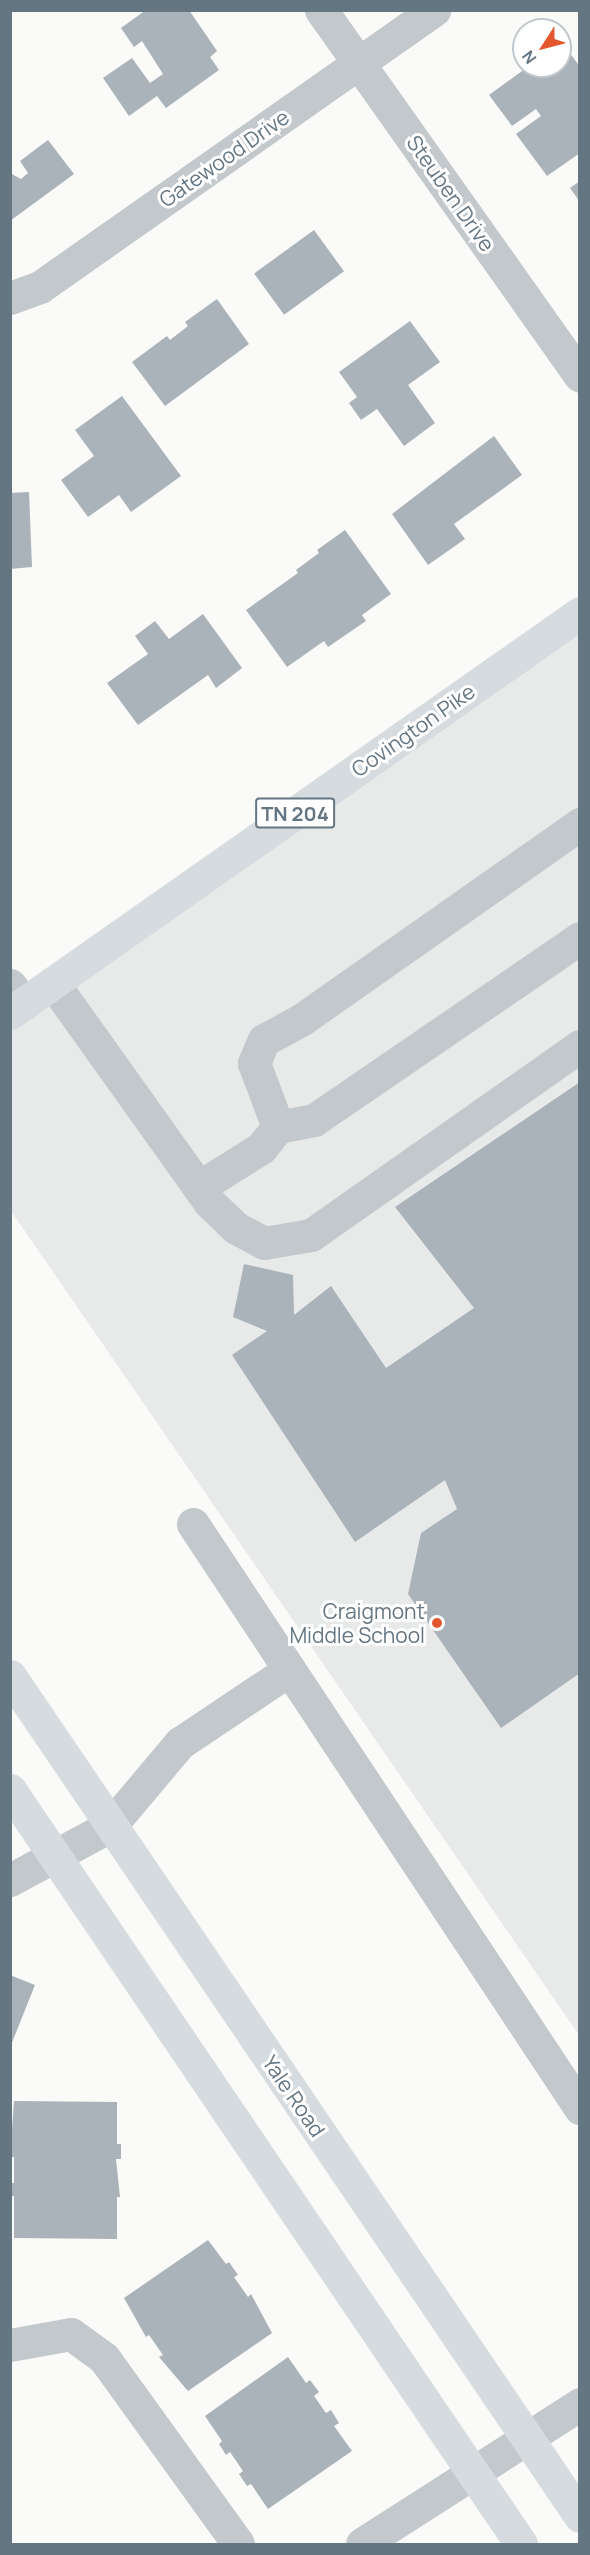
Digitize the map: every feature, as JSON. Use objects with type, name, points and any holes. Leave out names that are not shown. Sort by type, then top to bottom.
[{"type":"main road","name":"Covington Pike","points":[[15,1000],[53,983],[579,613]]},
{"type":"main road","name":"Yale Road","points":[[10,1676],[579,2516]]},
{"type":"main road","points":[[10,1790],[521,2544]]},
{"type":"street","name":"Steuben Drive","points":[[321,10],[579,376]]},
{"type":"street","name":"Gatewood Drive","points":[[10,298],[40,287],[434,10]]},
{"type":"street","points":[[278,1127],[254,1063],[264,1040],[301,1020],[579,824]]},
{"type":"street","points":[[199,1187],[261,1148],[278,1127],[314,1120],[579,938]]},
{"type":"street","points":[[53,983],[199,1187],[236,1228],[264,1243],[310,1235],[579,1047]]},
{"type":"street","points":[[193,1524],[579,2108]]},
{"type":"street","points":[[10,1880],[110,1826],[180,1743],[289,1670]]},
{"type":"street","points":[[10,2345],[71,2334],[104,2358],[238,2544]]},
{"type":"street","points":[[362,2544],[528,2440],[579,2404]]},
{"type":"shaded area","name":"Craigmont Middle School","points":[[579,613],[579,2035],[11,1211],[10,1013]]},
{"type":"building","points":[[146,10],[189,10],[217,51],[210,57],[219,70],[166,108],[157,96],[129,116],[103,78],[132,58],[150,83],[163,74],[142,41],[134,47],[121,28]]},
{"type":"building","points":[[572,56],[580,67],[580,153],[547,176],[516,134],[541,116],[536,109],[512,126],[489,95],[512,78],[572,78]]},
{"type":"building","points":[[48,140],[74,174],[10,221],[10,173],[21,179],[28,173],[20,161]]},
{"type":"building","points":[[580,181],[580,202],[570,188]]},
{"type":"building","points":[[314,230],[344,271],[284,315],[254,273]]},
{"type":"building","points":[[217,299],[249,344],[165,406],[132,362],[167,336],[170,340],[188,326],[185,322]]},
{"type":"building","points":[[410,321],[440,362],[408,385],[435,423],[404,446],[377,409],[361,420],[349,403],[357,397],[339,372]]},
{"type":"building","points":[[122,396],[181,476],[131,512],[119,495],[88,517],[61,480],[94,456],[75,430]]},
{"type":"building","points":[[494,436],[522,475],[454,524],[465,539],[428,565],[392,514]]},
{"type":"building","points":[[29,492],[32,567],[10,569],[10,493]]},
{"type":"building","points":[[345,530],[391,594],[362,615],[366,621],[328,647],[324,641],[287,667],[246,610],[298,573],[296,570],[319,553],[317,550]]},
{"type":"building","points":[[203,614],[242,668],[216,688],[208,675],[138,725],[107,683],[148,654],[135,636],[155,621],[169,639]]},
{"type":"building","points":[[580,1082],[580,1673],[501,1728],[408,1594],[421,1533],[457,1509],[445,1480],[355,1542],[232,1355],[267,1331],[233,1317],[244,1264],[293,1275],[294,1315],[331,1286],[386,1368],[474,1308],[395,1207]]},
{"type":"building","points":[[10,1975],[35,1985],[11,2045],[10,2045]]},
{"type":"building","points":[[14,2101],[117,2102],[117,2144],[121,2144],[121,2159],[116,2159],[120,2197],[117,2197],[117,2239],[14,2238],[14,2196],[10,2196],[10,2183],[14,2183],[14,2157],[10,2157]]},
{"type":"building","points":[[208,2240],[226,2264],[229,2262],[238,2275],[234,2277],[248,2297],[251,2294],[272,2333],[188,2391],[159,2357],[163,2355],[149,2335],[146,2337],[124,2298]]},
{"type":"building","points":[[288,2357],[306,2383],[310,2380],[319,2392],[314,2396],[326,2413],[331,2410],[339,2423],[334,2426],[352,2451],[268,2509],[251,2484],[247,2486],[239,2474],[243,2471],[230,2452],[226,2455],[219,2444],[222,2441],[205,2416]]},
{"type":"place","name":"Craigmont Middle School","points":[[437,1623]]}]
